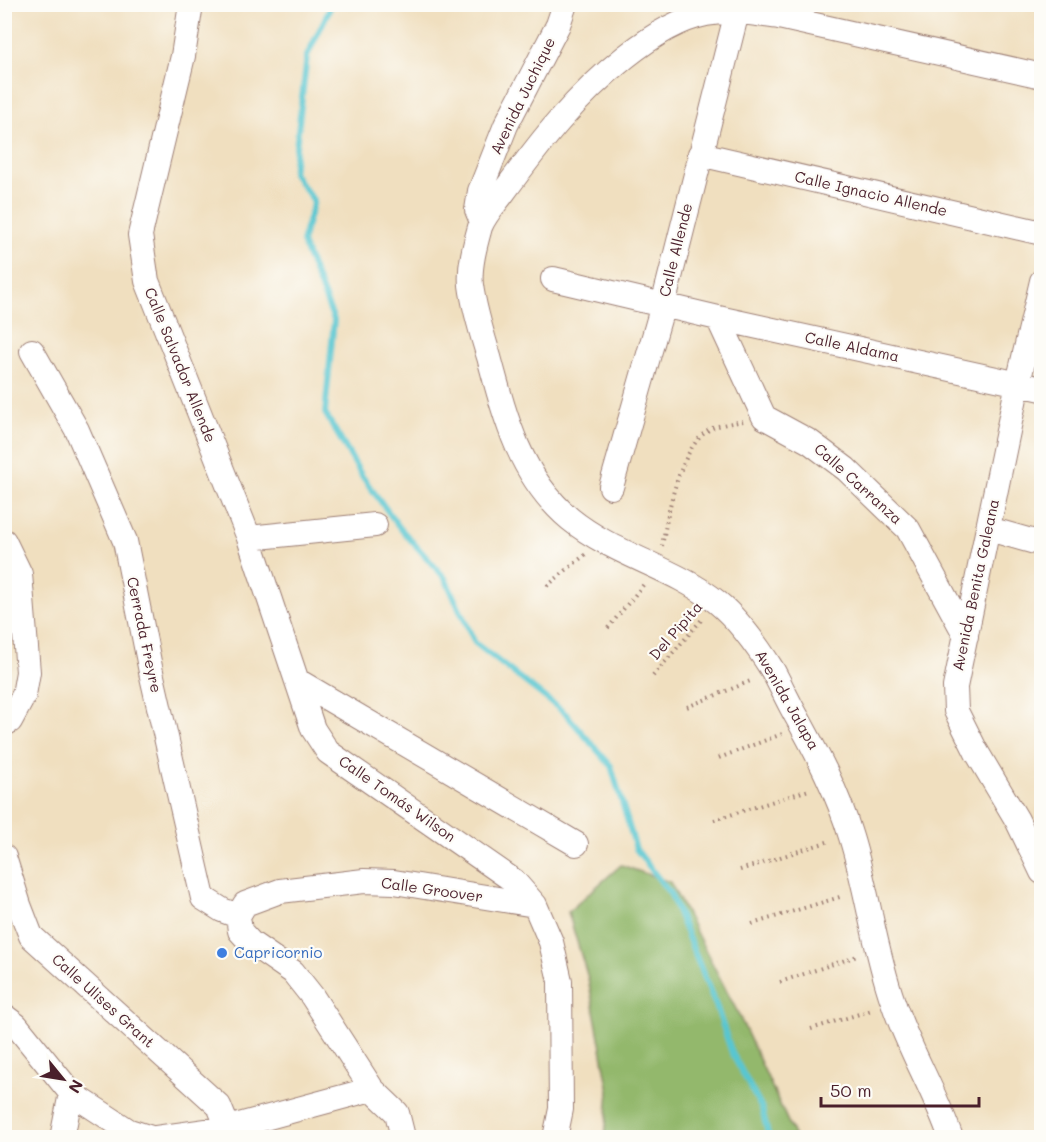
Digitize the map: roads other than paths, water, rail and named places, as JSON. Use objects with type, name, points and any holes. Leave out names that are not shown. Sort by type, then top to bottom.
[{"type":"street","name":"Calle Salvador Allende","points":[[191,4],[183,56],[140,236],[147,281],[249,538],[298,681]]},
{"type":"street","name":"Avenida Juchique","points":[[482,222],[477,210],[480,191],[501,136],[558,25],[565,4]]},
{"type":"street","points":[[482,222],[535,149],[575,104],[606,75],[642,45],[675,24],[707,14],[737,12],[816,24],[1041,75]]},
{"type":"street","name":"Calle Allende","points":[[611,487],[663,305],[737,12]]},
{"type":"street","name":"Calle Ignacio Allende","points":[[700,154],[1041,233]]},
{"type":"street","name":"Avenida Jalapa","points":[[482,222],[475,247],[471,283],[506,423],[524,461],[546,494],[570,518],[602,541],[657,568],[717,602],[737,622],[773,672],[818,753],[851,835],[866,889],[877,948],[893,1004],[951,1137]]},
{"type":"street","name":"Calle Aldama","points":[[553,279],[1041,389]]},
{"type":"street","name":"Avenida Benita Galeana","points":[[1041,281],[955,687],[956,711],[976,751],[1017,820],[1041,872]]},
{"type":"street","name":"Calle Carranza","points":[[718,318],[764,417],[810,442],[846,469],[908,529],[966,636]]},
{"type":"street","name":"Cerrada Freyre","points":[[32,351],[77,430],[125,541],[203,898],[222,910],[238,916]]},
{"type":"street","points":[[249,538],[375,525]]},
{"type":"street","points":[[989,529],[1041,544]]},
{"type":"street","points":[[4,541],[20,574],[28,672],[24,695],[10,721],[4,724]]},
{"type":"street","points":[[298,681],[576,844]]},
{"type":"street","name":"Calle Tomás Wilson","points":[[298,681],[313,729],[328,752],[514,881],[536,905],[551,942],[560,981],[561,1109],[555,1137]]},
{"type":"street","name":"Calle Ulises Grant","points":[[4,857],[18,905],[31,936],[219,1106],[227,1133]]},
{"type":"street","name":"Calle Groover","points":[[238,916],[245,904],[280,891],[364,881],[394,882],[536,905]]},
{"type":"street","points":[[238,916],[240,931],[251,943],[293,972],[312,996],[372,1089],[397,1113],[401,1137]]},
{"type":"street","points":[[4,1016],[16,1025],[71,1093],[129,1131],[151,1137]]},
{"type":"street","points":[[156,1137],[227,1133],[372,1089]]},
{"type":"street","points":[[62,1137],[71,1093]]},
{"type":"waterway","points":[[332,4],[307,56],[293,173],[314,201],[302,242],[334,320],[325,413],[362,476],[400,528],[445,578],[475,643],[566,714],[611,766],[636,849],[671,895],[717,1008],[732,1053],[762,1109],[769,1138]]},
{"type":"place","name":"Capricornio","points":[[222,953]]}]
